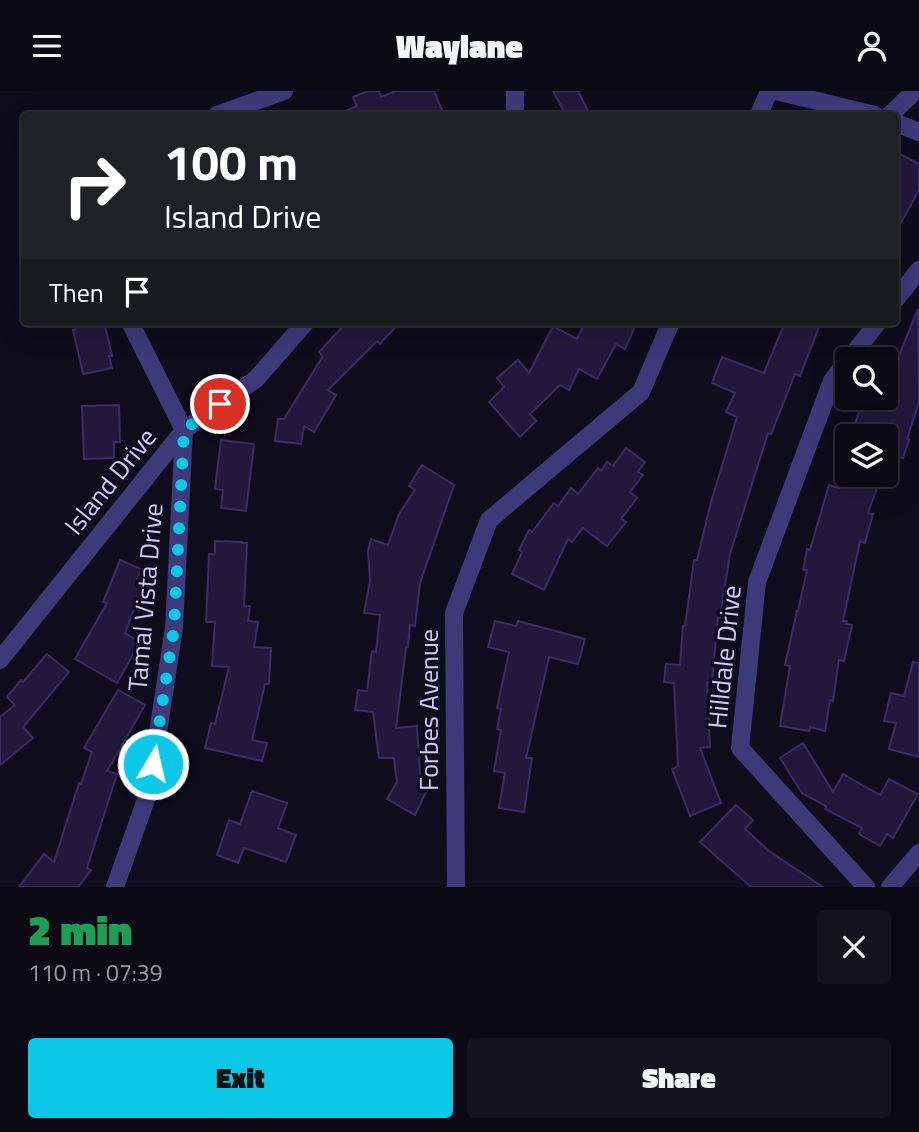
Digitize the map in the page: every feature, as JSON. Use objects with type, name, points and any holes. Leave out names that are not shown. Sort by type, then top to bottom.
[{"type":"street","points":[[225,112],[284,91]]},
{"type":"street","points":[[515,91],[515,112]]},
{"type":"street","points":[[760,112],[769,91]]},
{"type":"street","points":[[776,91],[863,112]]},
{"type":"street","points":[[893,112],[915,91]]},
{"type":"street","points":[[899,124],[919,132]]},
{"type":"street","points":[[899,295],[919,270]]},
{"type":"street","points":[[132,326],[184,430]]},
{"type":"street","name":"Island Drive","points":[[0,660],[184,430],[256,379],[302,326]]},
{"type":"street","name":"Forbes Avenue","points":[[456,887],[454,613],[480,543],[489,520],[641,392],[669,326]]},
{"type":"street","name":"Hilldale Drive","points":[[858,347],[875,326]]},
{"type":"street","name":"Hilldale Drive","points":[[835,377],[757,582],[740,748],[866,887]]},
{"type":"street","name":"Tamal Vista Drive","points":[[115,887],[149,791],[174,628],[184,430]]},
{"type":"street","points":[[890,887],[919,853]]},
{"type":"building","points":[[368,91],[379,91],[381,97],[396,91],[434,91],[443,112],[344,112],[357,106],[353,97]]},
{"type":"building","points":[[553,91],[578,91],[588,112],[564,112]]},
{"type":"building","points":[[899,154],[919,164],[919,190],[899,227]]},
{"type":"building","points":[[918,309],[919,402],[903,458],[898,457],[898,424],[855,424],[860,410],[898,410],[898,358]]},
{"type":"building","points":[[74,326],[105,326],[112,368],[83,374]]},
{"type":"building","points":[[343,326],[396,326],[380,344],[377,341],[328,390],[336,395],[314,432],[304,426],[301,444],[275,441],[278,419],[284,419],[323,356],[319,352]]},
{"type":"building","points":[[553,326],[577,339],[583,326],[635,326],[625,349],[616,344],[597,379],[579,369],[569,390],[560,385],[530,414],[536,421],[520,437],[489,402],[504,387],[497,378],[518,360],[529,373]]},
{"type":"building","points":[[783,326],[819,326],[800,376],[795,374],[771,434],[768,433],[730,554],[720,618],[718,617],[712,683],[707,682],[710,747],[700,748],[721,803],[690,816],[672,769],[678,766],[674,683],[664,682],[666,664],[680,665],[683,626],[694,560],[697,560],[711,502],[737,417],[726,412],[735,393],[712,383],[722,357],[764,373]]},
{"type":"building","points":[[119,405],[120,442],[114,442],[114,458],[84,459],[82,406]]},
{"type":"building","points":[[221,440],[254,444],[246,511],[221,508],[223,490],[215,489]]},
{"type":"building","points":[[626,448],[645,462],[638,472],[643,475],[630,492],[637,498],[621,519],[626,522],[607,546],[583,528],[572,542],[568,539],[544,590],[512,574],[522,552],[519,550],[529,530],[532,532],[554,503],[558,506],[571,488],[578,494],[598,468],[601,471],[607,462],[613,466]]},
{"type":"building","points":[[422,465],[454,485],[420,583],[415,626],[410,625],[406,647],[396,728],[417,726],[421,789],[426,792],[415,815],[387,799],[397,782],[394,758],[379,758],[373,712],[355,710],[358,690],[367,691],[372,651],[376,652],[380,615],[364,613],[370,581],[368,551],[371,539],[388,545],[399,514],[415,490],[409,486]]},
{"type":"building","points":[[829,485],[839,488],[877,487],[868,513],[873,514],[865,543],[860,541],[843,621],[852,625],[844,661],[839,660],[825,731],[810,727],[809,731],[780,726],[790,666],[785,665],[807,570],[803,570],[807,549],[810,550]]},
{"type":"building","points":[[215,541],[247,543],[244,606],[250,606],[248,621],[258,622],[254,647],[271,648],[269,684],[265,684],[252,740],[267,743],[262,761],[205,748],[211,723],[215,724],[229,667],[212,666],[215,622],[206,622],[209,554],[215,554]]},
{"type":"building","points":[[120,560],[141,569],[139,575],[146,578],[125,633],[140,642],[117,683],[75,659],[107,603],[103,602]]},
{"type":"building","points":[[495,621],[516,626],[518,621],[585,639],[578,664],[549,657],[526,758],[532,758],[524,812],[499,808],[505,773],[494,771],[501,730],[497,729],[501,709],[497,708],[509,652],[488,647]]},
{"type":"building","points":[[47,654],[69,672],[23,727],[33,738],[0,765],[0,717],[15,705],[7,697]]},
{"type":"building","points":[[913,662],[919,663],[919,757],[889,749],[896,723],[884,721],[891,693],[904,696]]},
{"type":"building","points":[[118,690],[145,705],[107,771],[117,774],[87,868],[91,870],[78,887],[19,887],[44,854],[54,862],[79,783],[81,784],[92,752],[84,748]]},
{"type":"building","points":[[803,743],[833,792],[843,774],[880,795],[889,779],[918,794],[893,838],[887,834],[880,846],[859,834],[862,828],[825,809],[826,806],[802,793],[780,758]]},
{"type":"building","points":[[252,791],[287,803],[278,828],[296,835],[286,862],[244,848],[238,863],[217,855],[229,820],[240,824]]},
{"type":"building","points":[[736,805],[753,820],[745,829],[769,851],[823,887],[751,887],[700,842]]},
{"type":"route","points":[[153,764],[174,628],[184,430],[220,404]]}]
